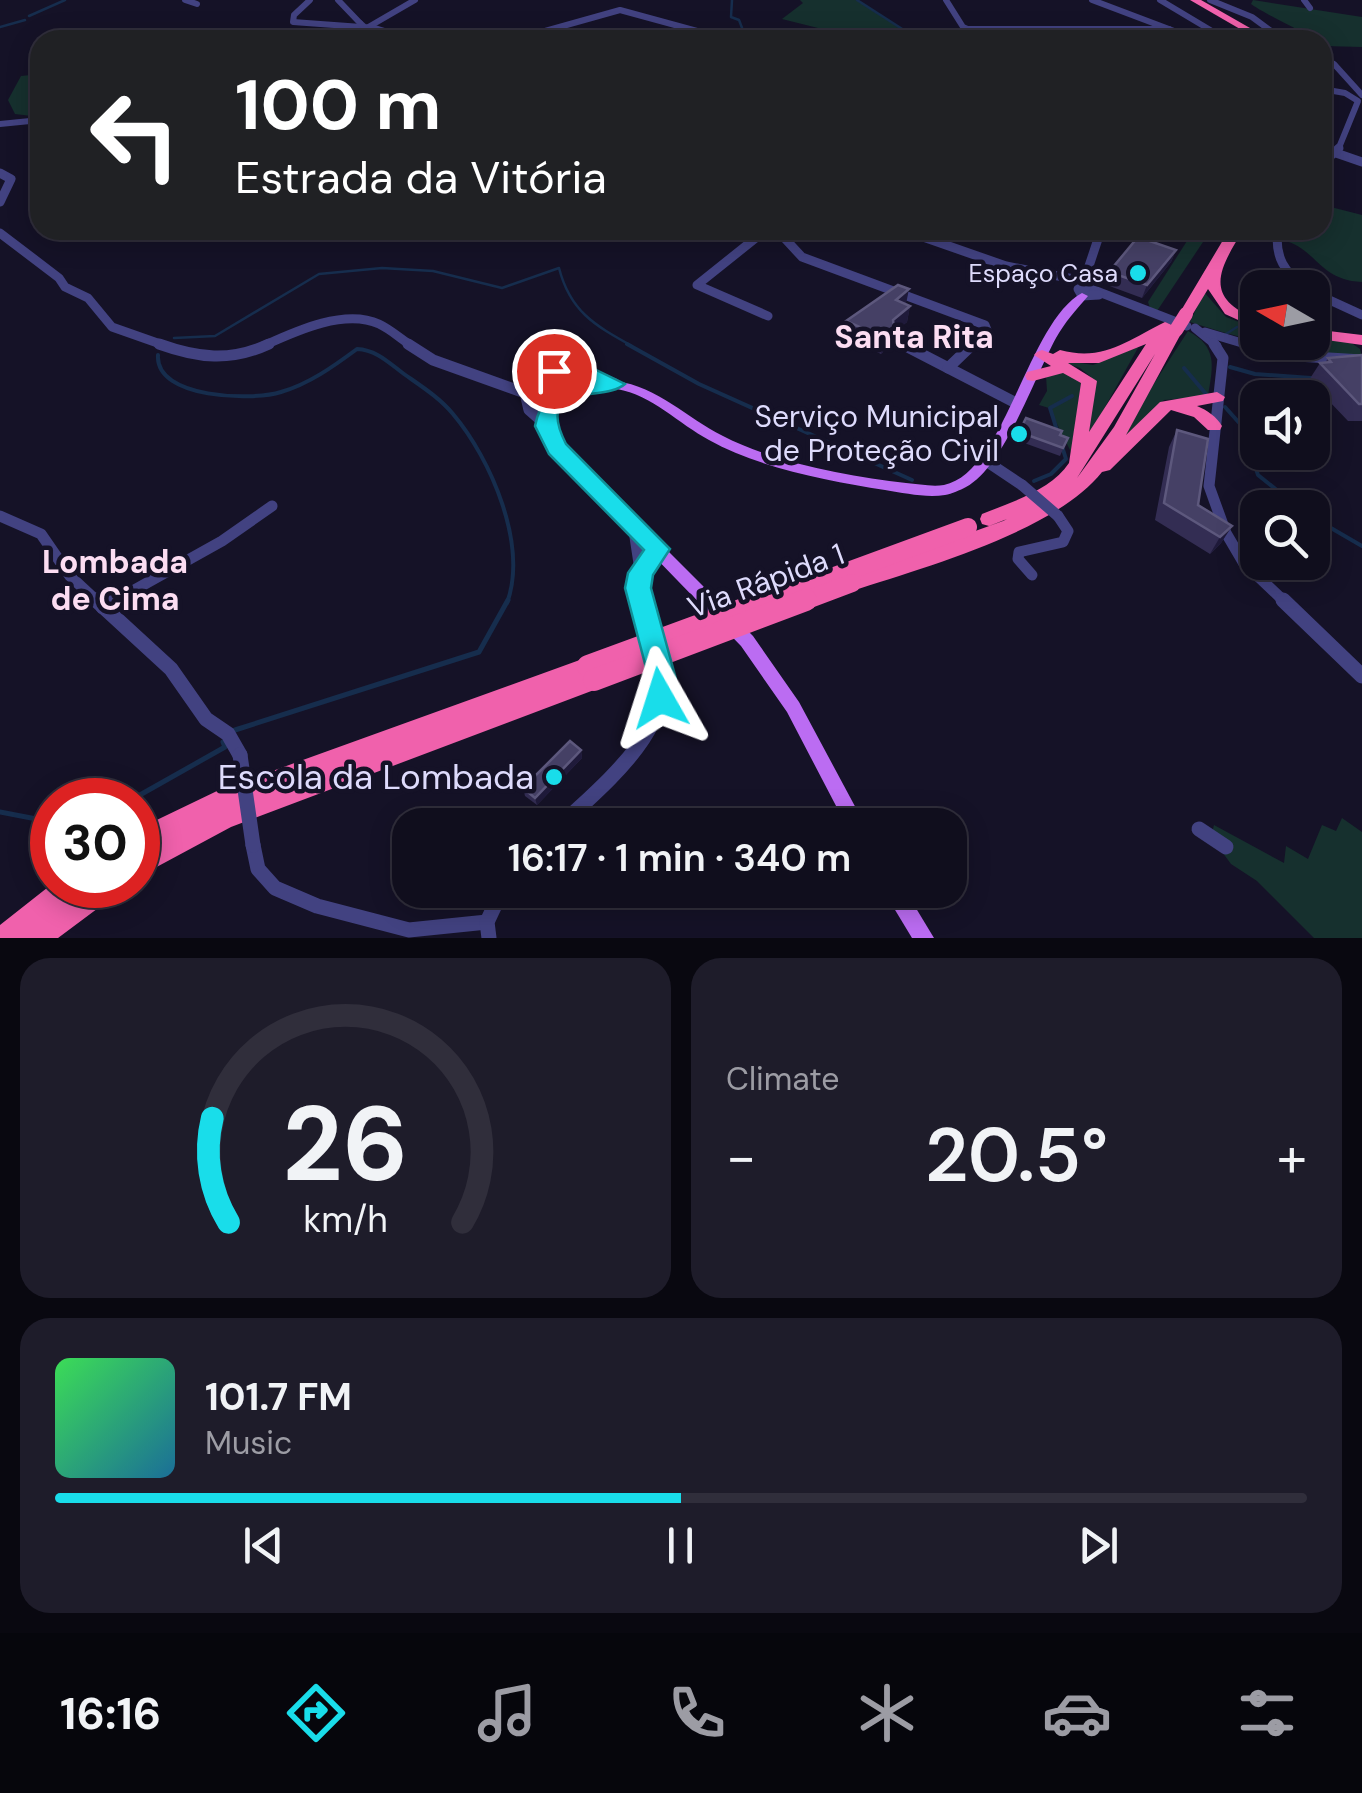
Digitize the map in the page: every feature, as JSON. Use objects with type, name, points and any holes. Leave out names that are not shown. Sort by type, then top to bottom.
[{"type":"highway","points":[[1194,0],[1251,30]]},
{"type":"highway","points":[[1202,0],[1253,30]]},
{"type":"highway","name":"Via Rápida 1","points":[[160,830],[217,802],[591,672],[972,532],[1076,478],[1180,312],[1218,240]]},
{"type":"highway","name":"Via Rápida 1","points":[[1180,312],[1230,240]]},
{"type":"highway","points":[[1214,268],[1214,293],[1221,305],[1240,315]]},
{"type":"highway","points":[[1044,351],[1074,361],[1092,361],[1170,328]]},
{"type":"highway","points":[[1330,335],[1361,340]]},
{"type":"highway","points":[[1044,351],[1085,378],[1090,388],[1076,478]]},
{"type":"highway","points":[[1034,376],[1069,368]]},
{"type":"highway","points":[[1076,478],[1174,403],[1217,398]]},
{"type":"highway","points":[[1174,403],[1200,414],[1214,426]]},
{"type":"highway","name":"Via Rápida 1","points":[[160,853],[224,818],[591,672]]},
{"type":"highway","points":[[5,938],[43,908]]},
{"type":"highway","points":[[37,938],[77,908]]},
{"type":"main road","points":[[847,808],[774,675],[747,641],[557,448],[546,426],[552,404],[574,388],[614,384],[647,395],[741,452],[851,478],[946,490],[965,483],[983,459],[1084,288]]},
{"type":"main road","points":[[905,908],[924,938]]},
{"type":"street","points":[[186,0],[197,4]]},
{"type":"street","points":[[310,0],[291,19],[294,22],[377,30]]},
{"type":"street","points":[[338,0],[368,30]]},
{"type":"street","points":[[363,30],[415,0]]},
{"type":"street","points":[[946,0],[969,30],[1168,28]]},
{"type":"street","points":[[1092,0],[1173,30]]},
{"type":"street","points":[[1160,0],[1210,30]]},
{"type":"street","points":[[1210,0],[1252,16]]},
{"type":"street","points":[[1239,0],[1270,30]]},
{"type":"street","points":[[1304,0],[1310,8]]},
{"type":"street","points":[[549,30],[620,10],[693,30]]},
{"type":"street","points":[[1332,63],[1360,98]]},
{"type":"street","points":[[1332,91],[1360,98]]},
{"type":"street","points":[[1332,156],[1360,98]]},
{"type":"street","points":[[0,124],[30,121]]},
{"type":"street","points":[[1336,153],[1362,162]]},
{"type":"street","points":[[0,173],[12,179],[12,183],[0,202]]},
{"type":"street","points":[[0,233],[41,268],[60,278],[65,287],[88,298],[112,328],[196,356],[225,358],[249,353],[314,322],[376,322],[433,360],[526,398],[552,404]]},
{"type":"street","points":[[752,240],[698,285],[768,316]]},
{"type":"street","points":[[786,240],[802,257],[985,325],[988,330],[948,368]]},
{"type":"street","points":[[932,240],[1195,328],[1224,347],[1298,357],[1362,360]]},
{"type":"street","points":[[1084,288],[1097,240]]},
{"type":"street","points":[[1276,240],[1278,260],[1288,270]]},
{"type":"street","points":[[1330,302],[1362,315]]},
{"type":"street","points":[[899,342],[1018,404]]},
{"type":"street","points":[[1224,347],[1209,486],[1233,549],[1362,676]]},
{"type":"street","points":[[526,398],[550,372],[569,368],[614,384]]},
{"type":"street","points":[[526,398],[546,426]]},
{"type":"street","points":[[983,459],[1022,485],[1066,526],[1063,542],[1019,552],[1018,559],[1032,575]]},
{"type":"street","points":[[103,608],[222,541],[272,506]]},
{"type":"street","points":[[0,516],[41,534],[70,576],[171,669],[206,720],[228,734],[240,755],[258,869],[275,888],[317,906],[409,930],[488,930]]},
{"type":"street","points":[[578,808],[630,754],[654,717],[662,679],[638,588],[633,524]]},
{"type":"street","points":[[638,588],[658,549]]},
{"type":"street","points":[[646,566],[677,568]]},
{"type":"street","points":[[1199,828],[1226,846]]},
{"type":"green space","points":[[800,0],[856,0],[902,30],[826,30],[782,19],[803,3]]},
{"type":"green space","points":[[1253,0],[1362,17],[1362,47],[1332,46],[1332,30],[1298,30],[1251,4]]},
{"type":"green space","points":[[30,75],[30,116],[15,114],[8,100],[21,76]]},
{"type":"green space","points":[[1332,207],[1362,215],[1362,282],[1336,276],[1303,250],[1282,240],[1332,240]]},
{"type":"green space","points":[[1188,240],[1204,240],[1157,311],[1148,302]]},
{"type":"green space","points":[[1204,292],[1226,317],[1240,322],[1240,336],[1190,322]]},
{"type":"green space","points":[[1188,331],[1209,351],[1212,366],[1208,396],[1164,400],[1113,447]]},
{"type":"green space","points":[[1330,338],[1350,342],[1360,349],[1362,356],[1330,353]]},
{"type":"green space","points":[[1139,346],[1090,434],[1087,433],[1091,377],[1080,368],[1055,359],[1093,365]]},
{"type":"green space","points":[[1057,371],[1078,377],[1081,384],[1071,452],[1049,408],[1039,405],[1047,391],[1046,376]]},
{"type":"green space","points":[[1342,818],[1362,832],[1362,938],[1314,938],[1257,881],[1231,864],[1211,837],[1214,825],[1284,863],[1286,846],[1308,859],[1322,825],[1336,831]]},
{"type":"building","name":"Espaço Casa","points":[[1136,240],[1176,250],[1147,285],[1109,272]]},
{"type":"building","points":[[898,285],[909,289],[896,300],[910,306],[893,320],[894,328],[884,338],[846,321]]},
{"type":"building","points":[[1362,355],[1362,404],[1320,363],[1331,362],[1330,358]]},
{"type":"building","points":[[1026,418],[1062,431],[1060,435],[1068,438],[1063,448],[1019,432]]},
{"type":"building","points":[[1177,430],[1208,439],[1198,505],[1232,526],[1220,537],[1164,503]]},
{"type":"building","points":[[570,741],[581,750],[535,798],[523,788]]},
{"type":"waterway","points":[[29,16],[65,0]]},
{"type":"waterway","points":[[732,0],[731,17],[739,20],[743,30]]},
{"type":"waterway","points":[[857,0],[904,30]]},
{"type":"waterway","points":[[0,27],[25,20]]},
{"type":"waterway","points":[[174,338],[215,336],[319,274],[382,268],[433,271],[502,288],[559,268],[570,295],[585,315],[632,346]]},
{"type":"waterway","points":[[1226,334],[1237,327]]},
{"type":"waterway","points":[[627,344],[699,384],[912,480]]},
{"type":"waterway","points":[[158,355],[161,370],[172,381],[229,396],[268,395],[291,389],[357,349],[388,362],[448,408],[492,478],[513,555],[507,601]]},
{"type":"waterway","points":[[1230,367],[1255,374],[1311,378]]},
{"type":"waterway","points":[[1184,368],[1206,394]]},
{"type":"waterway","points":[[1034,481],[1051,474],[1066,459],[1050,408],[1072,396]]},
{"type":"waterway","points":[[1225,407],[1242,426],[1258,475],[1277,490]]},
{"type":"waterway","points":[[1330,527],[1362,546]]},
{"type":"waterway","points":[[235,730],[479,652],[507,601]]},
{"type":"waterway","points":[[160,784],[225,747],[223,742]]},
{"type":"waterway","points":[[0,812],[30,818]]},
{"type":"place","name":"Espaço Casa","points":[[1138,273]]},
{"type":"place","name":"Serviço Municipal de Proteção Civil","points":[[1019,434]]},
{"type":"place","name":"Escola da Lombada","points":[[554,777]]},
{"type":"district","name":"Santa Rita","points":[[914,337]]},
{"type":"district","name":"Lombada de Cima","points":[[115,580]]},
{"type":"route","points":[[554,371],[584,371],[614,384],[586,385],[564,393],[546,413],[546,426],[557,448],[658,549],[641,573],[638,588],[662,679],[660,698]]}]
